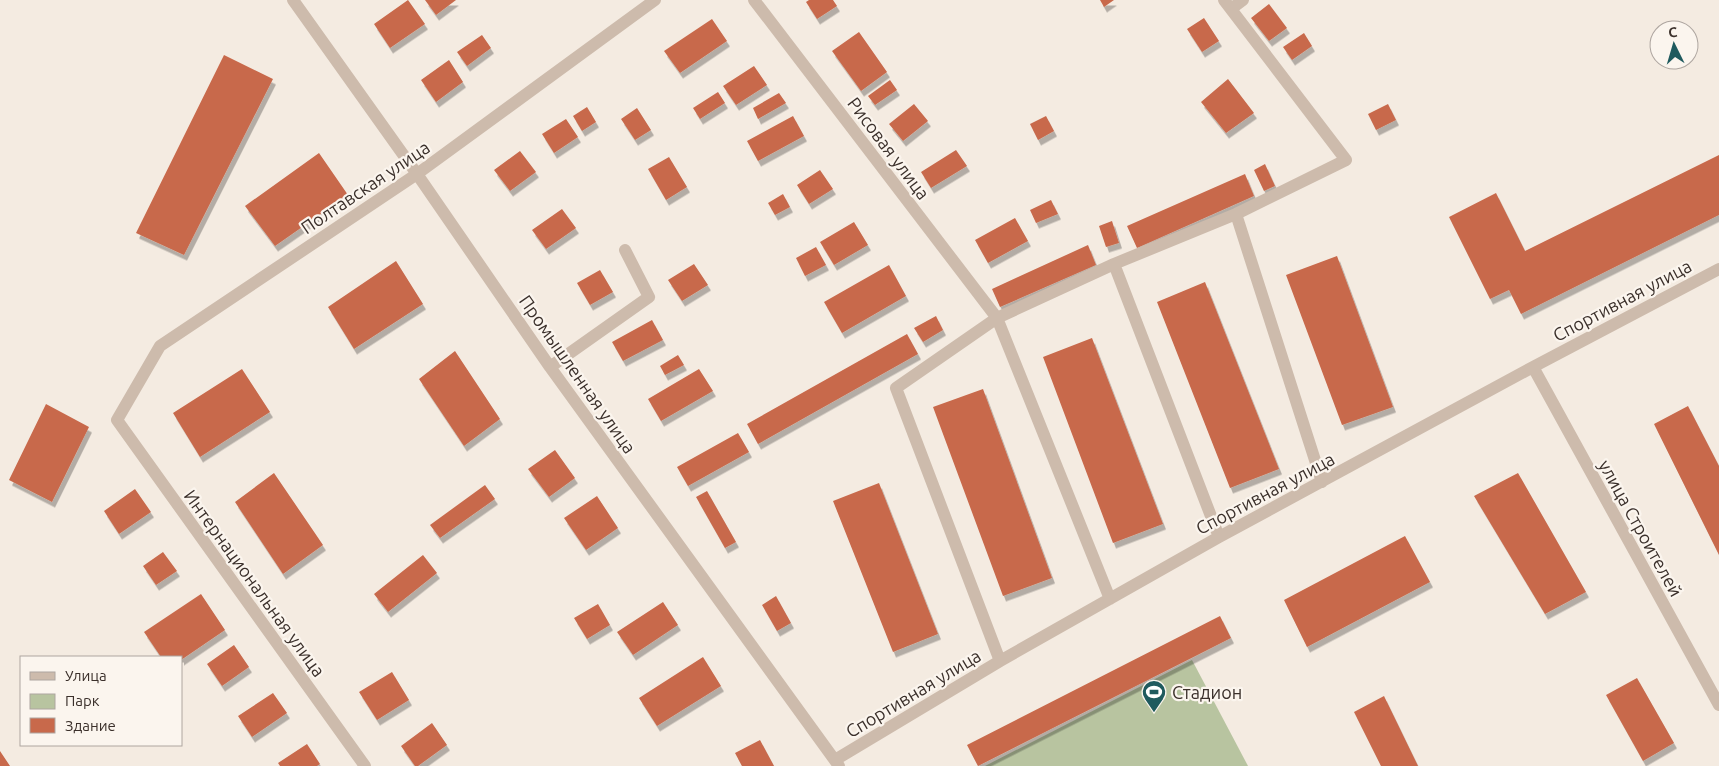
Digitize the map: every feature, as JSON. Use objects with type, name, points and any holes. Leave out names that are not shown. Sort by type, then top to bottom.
[{"type":"street","name":"Промышленная улица","points":[[293,0],[417,174],[550,367],[838,763]]},
{"type":"street","name":"Полтавская улица","points":[[117,420],[160,346],[417,174],[655,0]]},
{"type":"street","name":"Рисовая улица","points":[[754,0],[997,318],[1110,599]]},
{"type":"street","points":[[1000,661],[896,388],[997,318],[1114,264],[1236,214],[1346,160],[1228,5],[1244,0]]},
{"type":"street","points":[[1236,214],[1322,482]]},
{"type":"street","points":[[550,367],[649,297],[625,250]]},
{"type":"street","points":[[1114,264],[1219,537]]},
{"type":"street","name":"Спортивная улица","points":[[838,763],[1000,661],[1219,537],[1719,269]]},
{"type":"street","name":"улица Строителей","points":[[1533,367],[1719,705]]},
{"type":"street","name":"Интернациональная улица","points":[[117,420],[366,766]]},
{"type":"green space","name":"Стадион","points":[[1192,660],[1248,766],[985,766]]},
{"type":"building","points":[[408,0],[425,24],[390,48],[374,24]]},
{"type":"building","points":[[425,0],[456,0],[436,15]]},
{"type":"building","points":[[809,0],[833,0],[837,6],[817,19],[806,2]]},
{"type":"building","points":[[1100,0],[1114,0],[1104,7]]},
{"type":"building","points":[[1269,4],[1287,28],[1269,41],[1251,18]]},
{"type":"building","points":[[1204,18],[1219,41],[1202,52],[1187,29]]},
{"type":"building","points":[[712,19],[727,41],[680,73],[664,51]]},
{"type":"building","points":[[859,32],[887,72],[861,91],[832,51]]},
{"type":"building","points":[[1304,33],[1312,46],[1292,60],[1283,47]]},
{"type":"building","points":[[482,35],[491,48],[467,66],[457,52]]},
{"type":"building","points":[[224,55],[273,79],[184,255],[136,233]]},
{"type":"building","points":[[449,60],[463,82],[436,102],[421,80]]},
{"type":"building","points":[[754,66],[767,85],[736,105],[723,86]]},
{"type":"building","points":[[1228,79],[1254,113],[1226,133],[1201,102]]},
{"type":"building","points":[[890,80],[897,90],[875,105],[868,96]]},
{"type":"building","points":[[718,92],[725,103],[700,119],[693,108]]},
{"type":"building","points":[[779,93],[786,103],[758,119],[753,108]]},
{"type":"building","points":[[914,104],[928,121],[903,141],[889,124]]},
{"type":"building","points":[[1388,104],[1396,120],[1376,130],[1368,114]]},
{"type":"building","points":[[587,107],[596,122],[582,131],[573,116]]},
{"type":"building","points":[[637,108],[651,130],[635,140],[621,119]]},
{"type":"building","points":[[793,116],[804,136],[758,161],[747,141]]},
{"type":"building","points":[[1046,116],[1054,131],[1038,140],[1030,124]]},
{"type":"building","points":[[566,119],[578,137],[554,153],[542,134]]},
{"type":"building","points":[[956,150],[967,166],[931,188],[921,172]]},
{"type":"building","points":[[520,151],[536,172],[510,191],[494,170]]},
{"type":"building","points":[[319,153],[348,195],[275,246],[245,206]]},
{"type":"building","points":[[1719,155],[1719,215],[1521,314],[1509,290],[1490,299],[1449,217],[1496,193],[1525,251]]},
{"type":"building","points":[[669,157],[687,187],[666,200],[648,169]]},
{"type":"building","points":[[1265,164],[1275,186],[1264,191],[1254,170]]},
{"type":"building","points":[[820,170],[833,189],[809,204],[797,185]]},
{"type":"building","points":[[1245,174],[1254,196],[1137,248],[1127,226]]},
{"type":"building","points":[[783,194],[790,207],[775,215],[768,203]]},
{"type":"building","points":[[1051,200],[1058,214],[1036,223],[1030,210]]},
{"type":"building","points":[[562,209],[576,228],[546,249],[532,230]]},
{"type":"building","points":[[1015,218],[1028,241],[988,263],[975,240]]},
{"type":"building","points":[[1112,221],[1119,243],[1106,247],[1099,226]]},
{"type":"building","points":[[854,222],[868,245],[834,265],[820,242]]},
{"type":"building","points":[[1088,245],[1096,265],[1000,307],[992,289]]},
{"type":"building","points":[[816,247],[826,265],[805,276],[796,258]]},
{"type":"building","points":[[1337,256],[1393,407],[1342,425],[1286,275]]},
{"type":"building","points":[[396,261],[423,304],[354,349],[328,307]]},
{"type":"building","points":[[694,264],[708,285],[682,301],[668,280]]},
{"type":"building","points":[[889,265],[906,296],[842,333],[824,302]]},
{"type":"building","points":[[600,270],[613,292],[590,305],[577,283]]},
{"type":"building","points":[[1205,282],[1279,469],[1230,488],[1157,302]]},
{"type":"building","points":[[936,316],[943,330],[923,342],[914,328]]},
{"type":"building","points":[[652,320],[663,340],[623,361],[612,342]]},
{"type":"building","points":[[907,334],[918,354],[758,444],[747,424]]},
{"type":"building","points":[[1092,338],[1163,524],[1113,543],[1043,357]]},
{"type":"building","points":[[455,351],[500,419],[464,446],[419,379]]},
{"type":"building","points":[[678,355],[684,365],[665,375],[660,366]]},
{"type":"building","points":[[242,369],[270,412],[200,457],[173,413]]},
{"type":"building","points":[[699,369],[713,391],[661,421],[648,399]]},
{"type":"building","points":[[983,389],[1052,578],[1003,596],[933,407]]},
{"type":"building","points":[[46,404],[89,427],[52,502],[9,480]]},
{"type":"building","points":[[1688,406],[1719,466],[1719,555],[1654,424]]},
{"type":"building","points":[[738,433],[749,452],[688,486],[677,467]]},
{"type":"building","points":[[555,450],[575,478],[549,497],[528,469]]},
{"type":"building","points":[[274,473],[323,545],[283,574],[235,502]]},
{"type":"building","points":[[1518,473],[1586,592],[1545,614],[1474,496]]},
{"type":"building","points":[[879,483],[938,634],[893,652],[833,501]]},
{"type":"building","points":[[485,485],[495,499],[440,538],[430,525]]},
{"type":"building","points":[[135,489],[151,512],[119,534],[104,511]]},
{"type":"building","points":[[707,491],[736,542],[725,548],[696,497]]},
{"type":"building","points":[[597,496],[618,528],[586,550],[564,518]]},
{"type":"building","points":[[1405,536],[1430,582],[1307,647],[1284,600]]},
{"type":"building","points":[[163,552],[177,571],[156,585],[143,566]]},
{"type":"building","points":[[423,555],[437,573],[388,612],[374,594]]},
{"type":"building","points":[[201,594],[225,630],[182,659],[182,656],[160,656],[144,632]]},
{"type":"building","points":[[776,596],[791,623],[777,631],[762,605]]},
{"type":"building","points":[[663,602],[678,625],[633,655],[617,632]]},
{"type":"building","points":[[598,604],[610,625],[587,639],[574,618]]},
{"type":"building","points":[[1220,616],[1231,638],[978,766],[967,745]]},
{"type":"building","points":[[234,645],[249,667],[222,686],[207,664]]},
{"type":"building","points":[[703,657],[721,686],[657,726],[639,698]]},
{"type":"building","points":[[392,672],[409,700],[377,720],[359,692]]},
{"type":"building","points":[[1637,678],[1674,743],[1643,761],[1606,695]]},
{"type":"building","points":[[273,693],[287,713],[252,737],[238,716]]},
{"type":"building","points":[[1384,696],[1418,766],[1381,766],[1354,712]]},
{"type":"building","points":[[432,723],[447,745],[418,766],[415,766],[401,746]]},
{"type":"building","points":[[760,740],[774,766],[742,766],[735,753]]},
{"type":"building","points":[[307,744],[320,764],[317,766],[280,766],[278,763]]},
{"type":"building","points":[[0,751],[10,766],[0,766]]},
{"type":"place","name":"Стадион","points":[[1154,713]]}]
